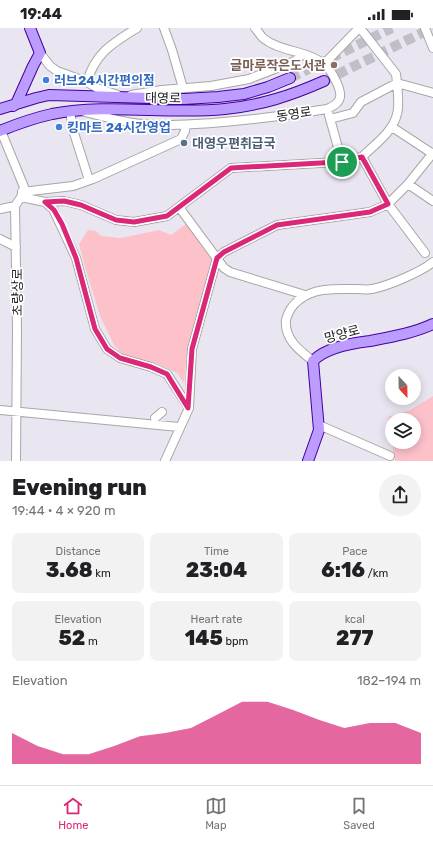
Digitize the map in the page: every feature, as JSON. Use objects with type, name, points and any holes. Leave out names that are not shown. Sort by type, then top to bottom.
[{"type":"main road","points":[[0,115],[16,104],[40,53],[30,28]]},
{"type":"main road","name":"대영로","points":[[0,109],[49,95],[184,99],[218,98],[244,94],[268,87],[290,78]]},
{"type":"main road","name":"대영로","points":[[0,130],[52,114],[70,112],[225,109],[264,103],[282,98],[324,81]]},
{"type":"main road","name":"망양로","points":[[313,361],[324,352],[361,341],[370,341],[422,329],[433,324]]},
{"type":"main road","points":[[308,461],[318,435],[319,426],[313,361]]},
{"type":"street","points":[[87,82],[90,72],[101,54],[136,28]]},
{"type":"street","points":[[164,28],[183,88]]},
{"type":"street","points":[[22,194],[45,202],[64,201],[81,205],[116,220],[134,222],[167,216],[231,168],[342,162],[362,157],[392,127],[398,113],[396,74],[360,28],[324,64],[263,38],[255,28]]},
{"type":"street","points":[[426,28],[433,48]]},
{"type":"street","points":[[40,53],[50,66],[57,71],[121,97],[150,91],[211,86],[248,79],[295,61],[303,54]]},
{"type":"street","name":"동영로","points":[[82,111],[98,116],[143,124],[186,125],[256,119],[327,108],[334,106],[340,100],[340,94],[338,86],[330,71],[324,64]]},
{"type":"street","points":[[330,119],[353,113],[361,102],[397,83],[433,93]]},
{"type":"street","points":[[327,108],[342,162]]},
{"type":"street","points":[[123,110],[116,114],[126,121]]},
{"type":"street","points":[[70,112],[74,133],[89,180]]},
{"type":"street","points":[[22,194],[73,186],[138,160],[181,139],[186,125]]},
{"type":"street","points":[[165,461],[188,408],[192,349],[217,258],[224,252],[277,225],[370,212],[388,204],[408,184],[433,154],[392,127]]},
{"type":"street","points":[[0,130],[24,187],[22,194],[14,206],[0,209]]},
{"type":"street","points":[[362,157],[388,204],[425,253]]},
{"type":"street","points":[[408,184],[433,201]]},
{"type":"street","points":[[45,202],[54,210],[73,251],[95,329],[107,349],[120,358],[151,367],[167,374],[188,408]]},
{"type":"street","name":"초량상로","points":[[14,206],[16,247],[16,461]]},
{"type":"street","points":[[179,207],[224,268],[230,272],[305,295]]},
{"type":"street","points":[[0,239],[16,247]]},
{"type":"street","points":[[313,361],[298,349],[290,339],[286,325],[287,314],[294,304],[305,295],[331,289],[372,290],[413,275],[433,262]]},
{"type":"street","points":[[0,410],[179,427]]},
{"type":"street","points":[[155,418],[162,412]]},
{"type":"street","points":[[319,426],[390,456]]},
{"type":"shaded area","points":[[186,224],[215,256],[204,289],[187,353],[184,383],[177,373],[158,364],[126,357],[114,345],[100,316],[79,244],[88,230],[96,231],[101,236],[121,238],[159,230],[171,235]]},
{"type":"shaded area","points":[[433,396],[433,461],[395,461],[393,449],[421,449],[421,413],[401,413],[421,405],[421,403]]},
{"type":"tunnel","points":[[290,78],[392,28]]},
{"type":"tunnel","points":[[324,81],[432,28]]},
{"type":"place","name":"글마루작은도서관","points":[[334,65]]},
{"type":"place","name":"러브24시간편의점","points":[[46,80]]},
{"type":"place","name":"킹마트 24시간영업","points":[[59,127]]},
{"type":"place","name":"대영우편취급국","points":[[184,143]]},
{"type":"route","points":[[362,157],[388,204],[370,212],[277,225],[224,252],[217,258],[192,349],[188,408],[173,386],[167,374],[151,367],[120,358],[107,349],[95,329],[76,258],[62,224],[54,210],[45,202],[64,201],[81,205],[101,215],[116,220],[134,222],[149,220],[167,216],[231,168],[342,162],[362,157]]}]
